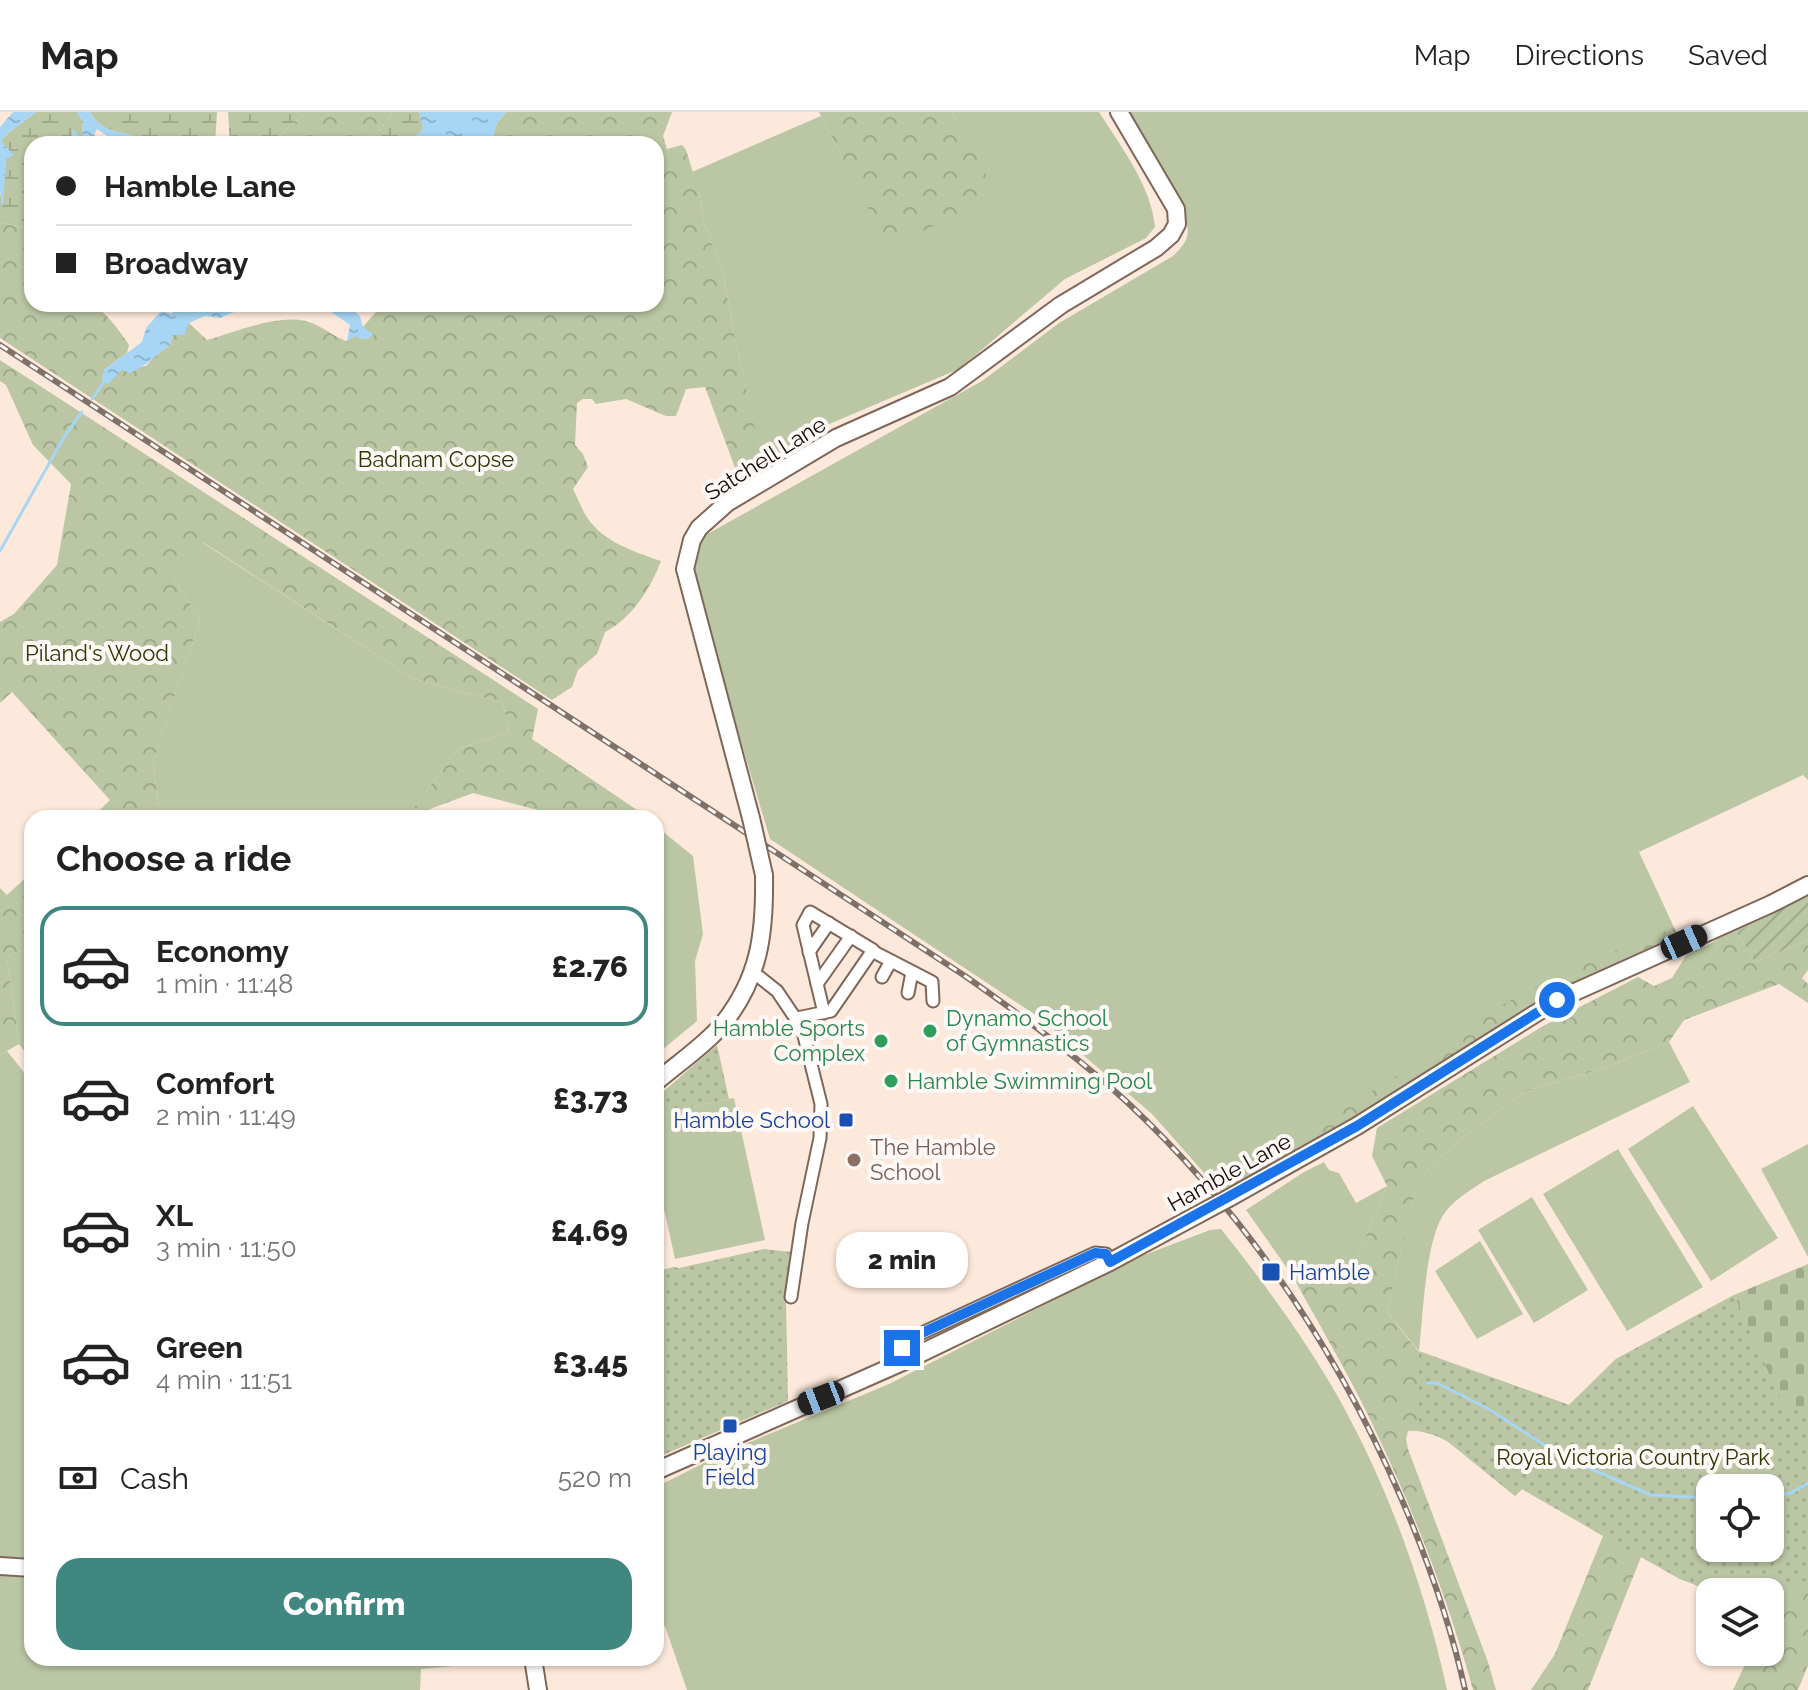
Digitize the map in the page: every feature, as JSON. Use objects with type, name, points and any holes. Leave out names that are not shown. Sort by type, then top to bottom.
[{"type":"street","name":"Satchell Lane","points":[[664,1075],[720,1027],[751,982],[765,920],[764,875],[685,569],[692,540],[699,528],[727,503],[836,438],[950,387],[1061,305],[1156,248],[1171,235],[1177,224],[1176,209],[1119,112]]},
{"type":"street","name":"Hamble Lane","points":[[664,1467],[907,1360],[1110,1262],[1357,1126],[1557,1000],[1808,885]]},
{"type":"street","points":[[824,1013],[803,925],[810,912],[872,951],[932,982],[933,1001]]},
{"type":"street","points":[[809,952],[829,923]]},
{"type":"street","points":[[817,984],[851,936]]},
{"type":"street","points":[[797,1018],[831,1011],[872,951]]},
{"type":"street","points":[[882,977],[891,961]]},
{"type":"street","points":[[753,972],[777,991],[797,1018],[821,1104],[820,1138],[802,1223],[791,1297]]},
{"type":"street","points":[[908,993],[912,972]]},
{"type":"street","points":[[0,1566],[24,1568]]},
{"type":"street","points":[[534,1666],[538,1690]]},
{"type":"green space","points":[[36,112],[77,112],[83,121],[82,136],[73,130],[72,136],[24,136],[24,228],[0,222],[0,191],[2,204],[6,158],[13,155],[1,142]]},
{"type":"green space","points":[[90,112],[217,112],[216,136],[133,136],[110,130]]},
{"type":"green space","points":[[228,112],[307,112],[281,136],[230,136]]},
{"type":"green space","points":[[307,112],[393,112],[374,136],[281,136]]},
{"type":"green space","points":[[393,112],[419,112],[423,128],[417,136],[374,136]]},
{"type":"green space","name":"Badnam Copse","points":[[506,112],[672,112],[663,136],[493,136],[497,123]]},
{"type":"green space","points":[[819,112],[952,112],[996,193],[889,249]]},
{"type":"green space","points":[[952,112],[1099,112],[1141,181],[1155,227],[1146,238],[1065,279],[959,369],[827,425],[764,469],[723,271],[703,220],[701,198],[692,172],[821,116],[889,248],[995,193]]},
{"type":"green space","points":[[1123,112],[1808,112],[1808,780],[1803,775],[1639,852],[1678,936],[1561,994],[1221,1192],[1152,1114],[1040,1018],[770,839],[689,568],[702,537],[982,381],[1059,323],[1178,251],[1188,233],[1184,216]]},
{"type":"green space","name":"Badnam Copse","points":[[664,139],[667,149],[682,145],[701,198],[703,220],[723,271],[767,481],[744,492],[705,387],[686,389],[676,416],[666,416],[626,399],[596,404],[592,399],[583,399],[577,403],[575,445],[588,467],[573,489],[584,512],[607,537],[661,561],[639,602],[605,632],[597,654],[578,670],[572,687],[552,700],[0,338],[0,222],[24,228],[24,312],[102,312],[129,345],[127,353],[104,370],[146,366],[170,345],[173,335],[189,323],[207,340],[265,323],[289,320],[313,323],[346,341],[355,336],[376,312],[664,312]]},
{"type":"green space","name":"Piland's Wood","points":[[0,360],[538,709],[532,739],[637,810],[537,810],[473,793],[429,810],[412,810],[458,749],[509,732],[503,703],[414,679],[204,543],[172,575],[200,620],[153,761],[159,810],[100,810],[110,800],[12,692],[0,703],[0,622],[14,614],[57,565],[71,484],[33,445],[6,385],[0,381]]},
{"type":"green space","points":[[203,543],[414,679],[503,703],[509,732],[458,749],[412,810],[159,810],[153,761],[200,620],[172,575]]},
{"type":"green space","points":[[664,832],[693,856],[703,934],[695,961],[697,1021],[664,1048]]},
{"type":"green space","points":[[24,879],[24,950],[7,957],[19,1044],[0,1055],[0,888],[7,895]]},
{"type":"green space","points":[[1808,885],[1808,895],[1736,932],[1755,962],[1808,940],[1808,970],[1802,978],[1808,984],[1808,1003],[1779,984],[1684,1020],[1669,1042],[1604,1068],[1526,1091],[1454,1145],[1427,1170],[1415,1191],[1387,1312],[1419,1352],[1569,1405],[1616,1359],[1734,1295],[1787,1414],[1808,1404],[1808,1665],[1798,1690],[1733,1690],[1744,1666],[1784,1666],[1784,1578],[1696,1578],[1696,1585],[1641,1557],[1588,1690],[1531,1690],[1555,1654],[1603,1536],[1522,1489],[1515,1496],[1452,1444],[1423,1432],[1408,1431],[1408,1449],[1496,1690],[1473,1690],[1440,1585],[1399,1482],[1359,1397],[1292,1275],[1317,1281],[1351,1272],[1387,1186],[1372,1156],[1377,1128],[1543,1026],[1638,977],[1654,986],[1672,978],[1687,954],[1710,944],[1771,904]]},
{"type":"green space","points":[[1808,895],[1808,940],[1755,962],[1736,932]]},
{"type":"green space","points":[[1674,928],[1678,936],[1571,989],[1242,1184],[1237,1184],[1237,1176],[1245,1170],[1400,1074],[1498,1007],[1567,970]]},
{"type":"green space","points":[[24,950],[24,1051],[19,1044],[7,957]]},
{"type":"green space","points":[[1669,1042],[1690,1082],[1484,1181],[1450,1206],[1436,1230],[1428,1263],[1419,1351],[1387,1312],[1415,1190],[1427,1170],[1454,1145],[1526,1091],[1604,1068]]},
{"type":"green space","points":[[717,1045],[729,1099],[664,1113],[664,1091]]},
{"type":"green space","points":[[7,1051],[24,1074],[24,1557],[0,1558],[0,1055]]},
{"type":"green space","points":[[734,1098],[765,1240],[675,1259],[664,1209],[664,1113]]},
{"type":"green space","points":[[1693,1106],[1778,1238],[1711,1281],[1628,1149]]},
{"type":"green space","points":[[1808,1144],[1808,1257],[1761,1169]]},
{"type":"green space","points":[[1618,1149],[1703,1287],[1627,1331],[1543,1194]]},
{"type":"green space","points":[[1324,1162],[1329,1170],[1339,1173],[1356,1203],[1387,1186],[1351,1272],[1317,1281],[1292,1275],[1246,1210]]},
{"type":"green space","points":[[1532,1197],[1588,1290],[1534,1323],[1478,1230]]},
{"type":"green space","points":[[1221,1229],[1264,1285],[1305,1343],[1350,1419],[1385,1493],[1414,1571],[1447,1690],[687,1690],[664,1626],[664,1483],[724,1453],[889,1384],[1139,1257],[1210,1230]]},
{"type":"green space","points":[[1480,1241],[1523,1314],[1477,1339],[1435,1271]]},
{"type":"green space","points":[[764,1249],[791,1252],[786,1303],[788,1401],[664,1455],[664,1269]]},
{"type":"green space","points":[[1808,1264],[1808,1404],[1787,1415],[1734,1295]]},
{"type":"green space","name":"Royal Victoria Country Park","points":[[1734,1295],[1787,1414],[1808,1404],[1808,1580],[1784,1587],[1784,1578],[1696,1578],[1696,1585],[1522,1489],[1515,1496],[1442,1437],[1419,1430],[1419,1351],[1569,1405],[1616,1359]]},
{"type":"green space","points":[[0,1575],[24,1577],[24,1666],[454,1666],[421,1669],[420,1690],[0,1690]]},
{"type":"water","points":[[13,112],[36,112],[1,142],[14,155],[6,159],[3,208],[0,127]]},
{"type":"water","points":[[77,112],[90,112],[103,127],[133,136],[107,136],[97,129],[96,136],[82,136],[83,121]]},
{"type":"water","points":[[419,112],[506,112],[497,123],[493,136],[417,136],[423,128]]},
{"type":"water","points":[[160,312],[234,312],[220,318],[205,316],[189,323],[184,335],[173,335],[170,345],[141,368],[130,373],[122,370],[108,384],[102,380],[104,370],[142,342],[146,328]]},
{"type":"water","points":[[331,312],[355,312],[363,327],[374,335],[364,340],[355,336],[347,341],[350,325]]},
{"type":"waterway","points":[[92,399],[104,382]]},
{"type":"waterway","points":[[0,551],[64,437],[82,412]]},
{"type":"waterway","points":[[1427,1383],[1437,1383],[1487,1408],[1561,1456],[1651,1495],[1696,1497]]},
{"type":"waterway","points":[[1784,1494],[1808,1483]]},
{"type":"railway","points":[[0,345],[965,976],[1048,1036],[1128,1103],[1212,1191],[1250,1238],[1318,1338],[1348,1390],[1376,1444],[1421,1546],[1446,1617],[1465,1690]]},
{"type":"place","name":"Dynamo School of Gymnastics","points":[[930,1031]]},
{"type":"place","name":"Hamble Sports Complex","points":[[881,1041]]},
{"type":"place","name":"Hamble Swimming Pool","points":[[891,1081]]},
{"type":"place","name":"Hamble School","points":[[846,1120]]},
{"type":"place","name":"The Hamble School","points":[[854,1160]]},
{"type":"place","name":"Hamble","points":[[1271,1272]]},
{"type":"place","name":"Playing Field","points":[[730,1426]]},
{"type":"route","points":[[902,1348],[909,1339],[1095,1253],[1106,1254],[1110,1262],[1357,1126],[1557,1000]]}]
